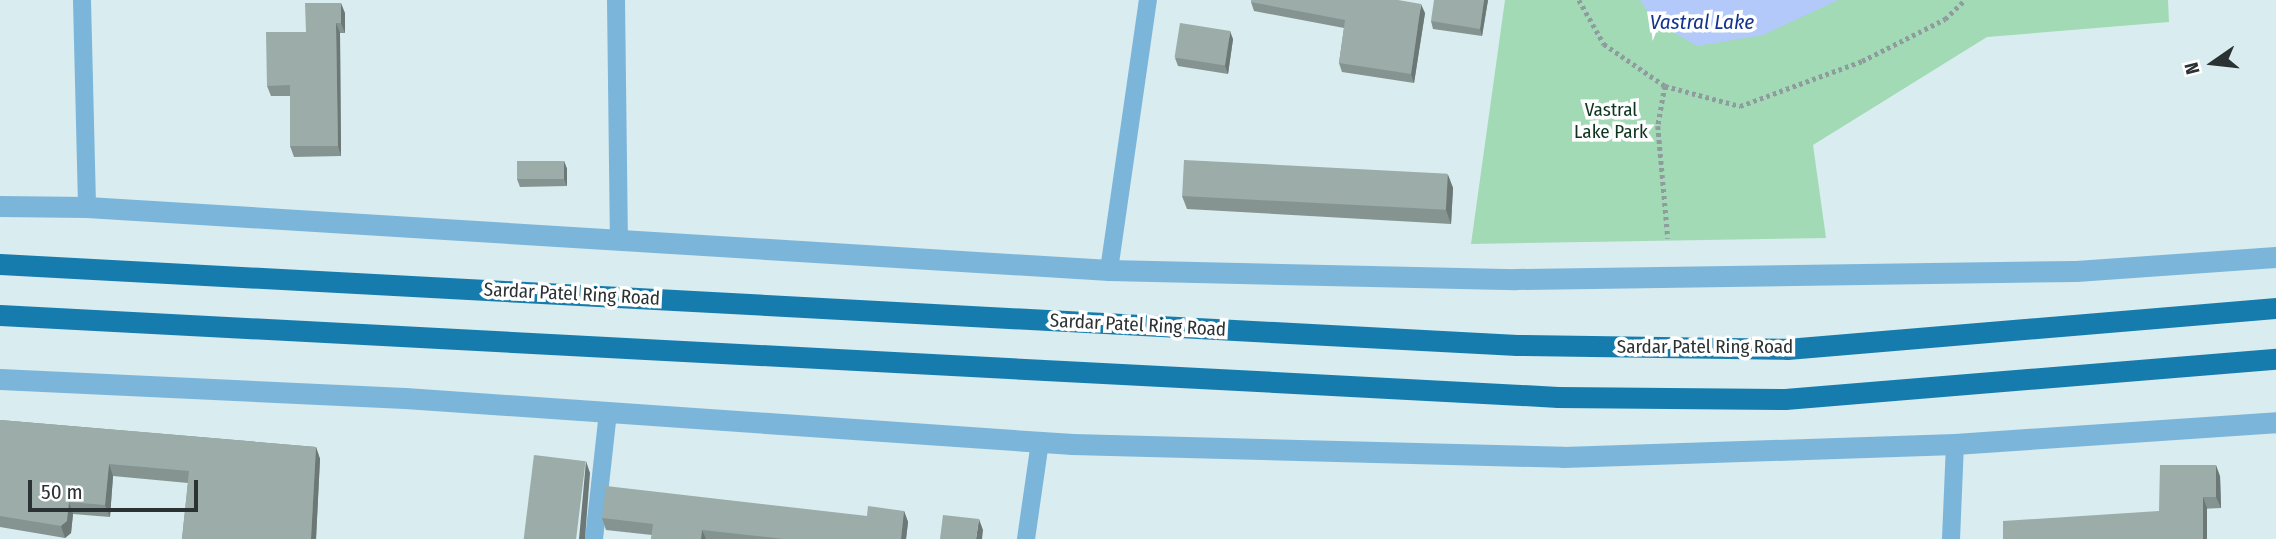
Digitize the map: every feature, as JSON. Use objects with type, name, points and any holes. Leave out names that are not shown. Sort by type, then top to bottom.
[{"type":"highway","name":"Sardar Patel Ring Road","points":[[0,264],[1517,345],[1787,349],[2276,308]]},
{"type":"highway","points":[[0,315],[1558,397],[1784,399],[2276,359]]},
{"type":"street","points":[[82,0],[87,207]]},
{"type":"street","points":[[616,0],[619,240]]},
{"type":"street","points":[[1109,270],[1148,0]]},
{"type":"street","points":[[0,206],[87,207],[1109,270],[1516,279],[2076,271],[2276,257]]},
{"type":"street","points":[[0,379],[608,412],[1040,442],[1563,457],[1955,444],[2276,422]]},
{"type":"street","points":[[594,539],[608,412]]},
{"type":"street","points":[[1026,539],[1040,442]]},
{"type":"street","points":[[1951,539],[1955,444]]},
{"type":"path","points":[[1579,0],[1604,44],[1665,86],[1740,106],[1862,61],[1944,19],[1965,0]]},
{"type":"path","points":[[1665,86],[1658,126],[1668,239]]},
{"type":"green space","name":"Vastral Lake Park","points":[[1505,0],[2168,0],[2169,22],[1987,37],[1813,145],[1826,238],[1471,244]]},
{"type":"water","name":"Vastral Lake","points":[[1640,0],[1838,0],[1763,35],[1697,46],[1653,20]]},
{"type":"building","points":[[1251,0],[1398,0],[1421,4],[1411,74],[1339,63],[1345,20]]},
{"type":"building","points":[[1434,0],[1484,0],[1480,29],[1431,21]]},
{"type":"building","points":[[305,3],[341,3],[341,23],[336,23],[338,146],[290,146],[290,85],[267,86],[266,32],[306,32]]},
{"type":"building","points":[[1180,23],[1230,31],[1225,66],[1175,58]]},
{"type":"building","points":[[1184,160],[1448,174],[1446,210],[1182,196]]},
{"type":"building","points":[[517,161],[564,161],[564,179],[517,179]]},
{"type":"building","points":[[0,420],[316,447],[311,539],[182,539],[189,471],[109,464],[105,505],[69,502],[67,521],[61,526],[0,516]]},
{"type":"building","points":[[534,455],[586,461],[576,539],[524,539]]},
{"type":"building","points":[[2160,465],[2216,465],[2216,497],[2203,497],[2203,539],[2003,539],[2003,521],[2159,511]]},
{"type":"building","points":[[606,486],[867,516],[868,506],[904,511],[901,539],[785,539],[702,530],[701,539],[651,539],[653,524],[602,518]]},
{"type":"building","points":[[943,515],[979,519],[976,539],[940,539]]}]
